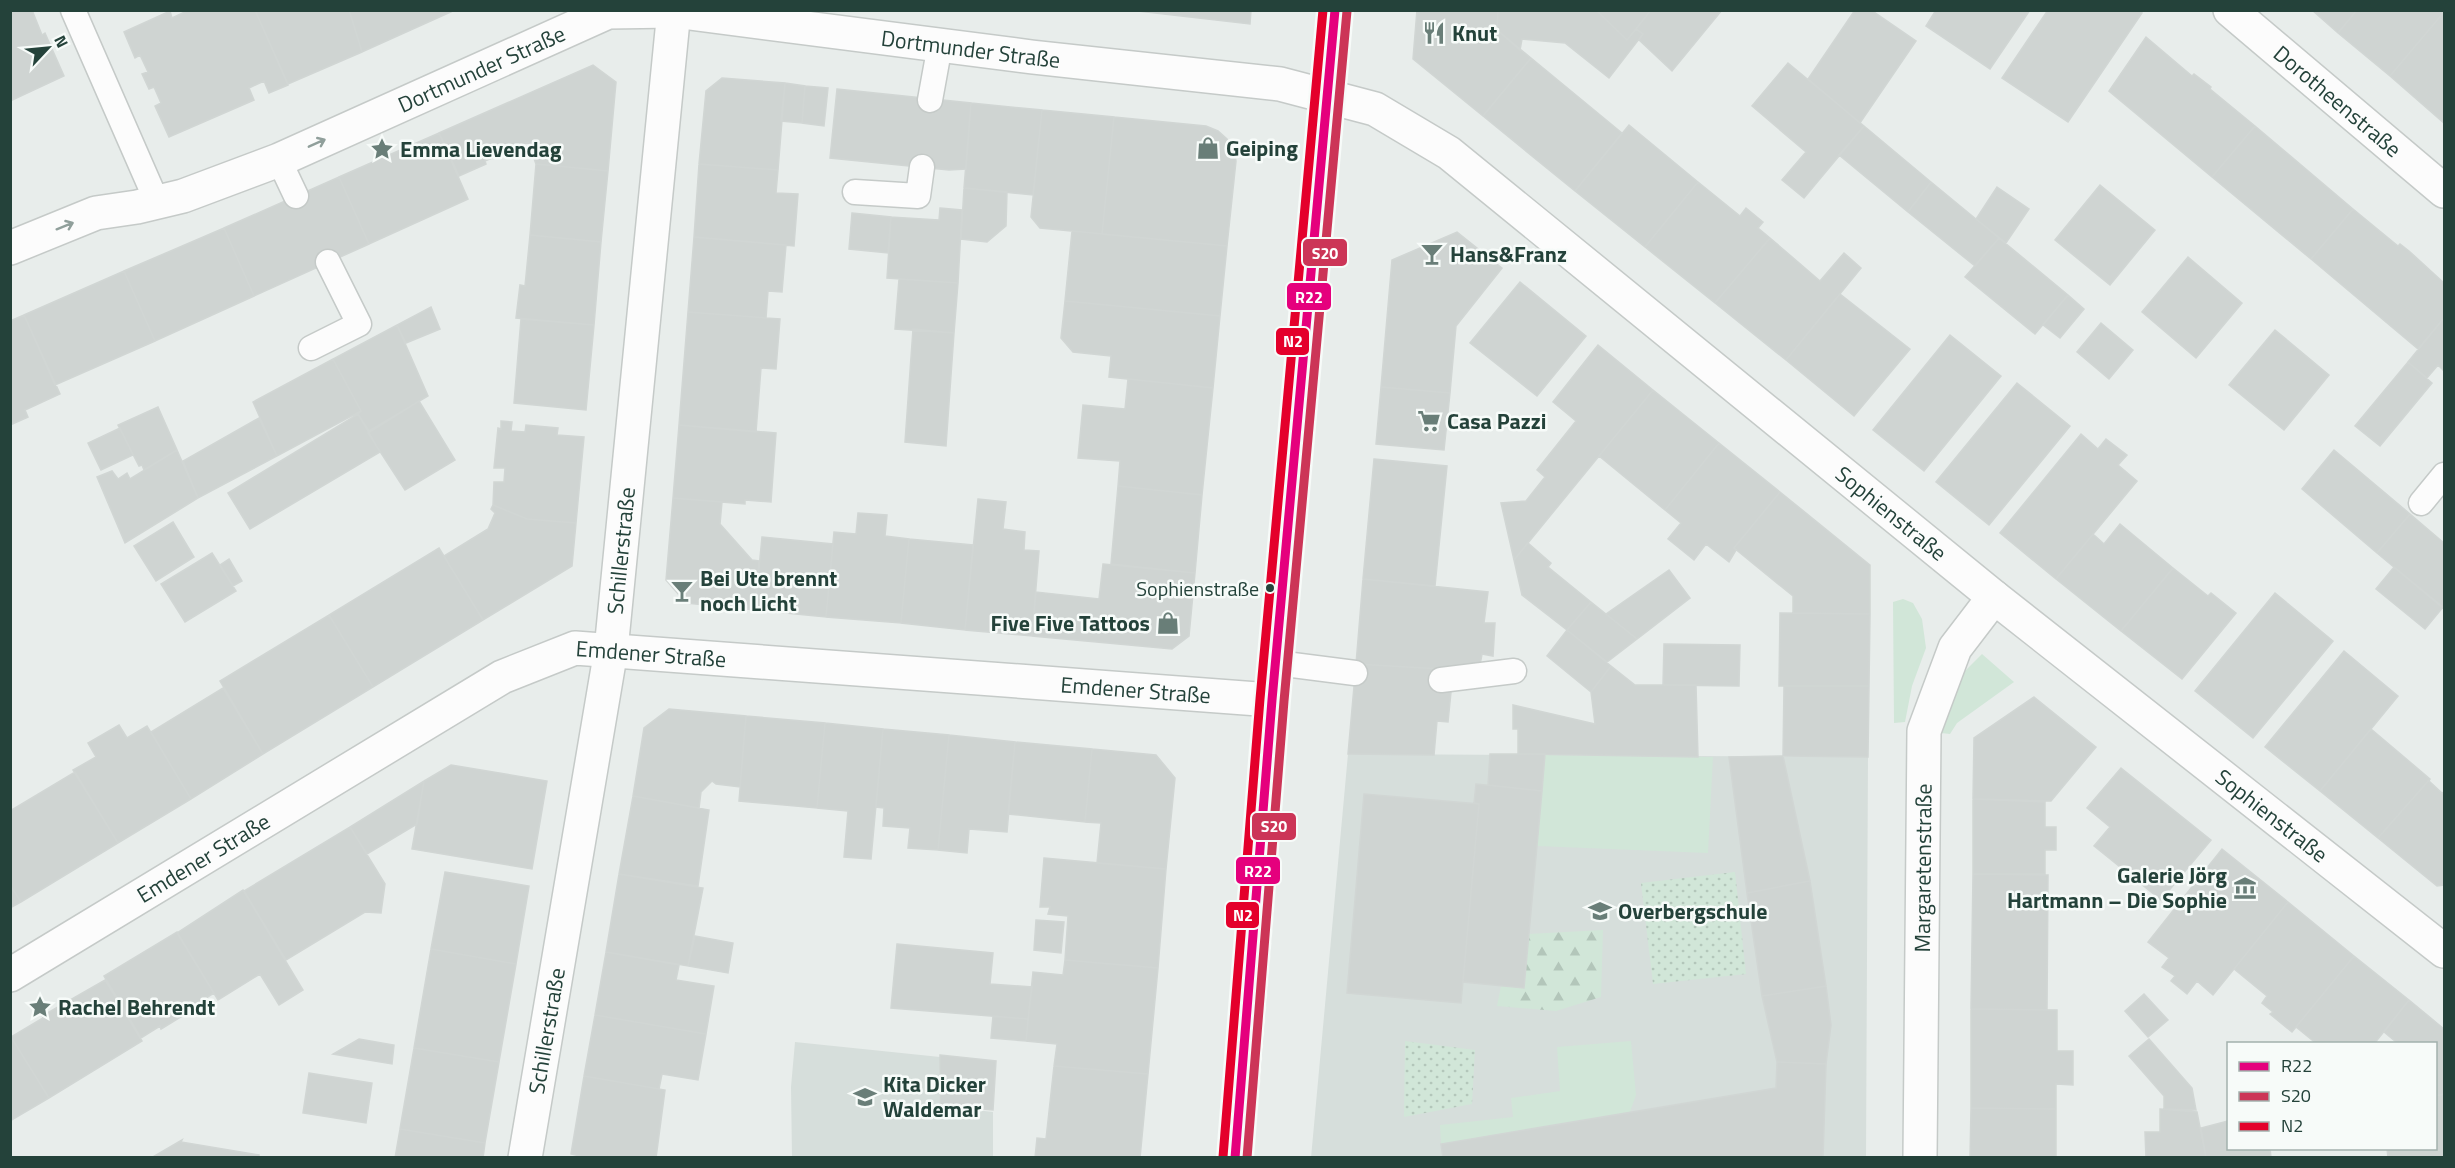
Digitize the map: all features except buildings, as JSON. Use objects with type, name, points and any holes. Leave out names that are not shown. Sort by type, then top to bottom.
[{"type":"street","name":"Dortmunder Straße","points":[[10,248],[96,213],[183,196],[279,160],[608,12],[674,10],[940,45],[1280,84],[1327,96]]},
{"type":"street","name":"Schillerstraße","points":[[525,1158],[611,650],[674,10]]},
{"type":"street","points":[[1235,1158],[1245,1058],[1272,700],[1335,10]]},
{"type":"street","name":"Dorotheenstraße","points":[[2230,10],[2445,191]]},
{"type":"street","name":"Sophienstraße","points":[[1327,96],[1375,109],[1449,153],[1994,597],[2445,951]]},
{"type":"street","name":"Margaretenstraße","points":[[1920,1158],[1924,731],[1955,648],[1994,597]]},
{"type":"street","name":"Emdener Straße","points":[[10,975],[502,677],[575,648],[1272,700]]},
{"type":"lane","points":[[74,10],[157,202]]},
{"type":"lane","points":[[930,100],[940,45]]},
{"type":"lane","points":[[279,160],[296,196]]},
{"type":"lane","points":[[855,192],[918,196],[922,167]]},
{"type":"lane","points":[[311,348],[358,324],[328,262]]},
{"type":"lane","points":[[2421,503],[2445,475]]},
{"type":"lane","points":[[1277,663],[1355,673]]},
{"type":"lane","points":[[1441,680],[1514,671]]},
{"type":"shaded area","name":"Overbergschule","points":[[1348,754],[1868,757],[1866,1157],[1311,1158]]},
{"type":"shaded area","name":"Kita Dicker Waldemar","points":[[795,1042],[940,1057],[939,1106],[993,1112],[993,1157],[792,1157],[791,1087]]},
{"type":"green space","points":[[1903,599],[1913,603],[1922,619],[1926,648],[1912,686],[1905,722],[1894,723],[1893,602]]},
{"type":"green space","points":[[1982,654],[2014,682],[1957,723],[1950,734],[1941,733],[1942,709],[1961,675]]},
{"type":"green space","points":[[1545,755],[1713,757],[1708,853],[1537,846]]},
{"type":"green space","points":[[1735,872],[1746,974],[1653,984],[1641,883]]},
{"type":"green space","points":[[1603,930],[1601,997],[1556,1011],[1497,1006],[1501,986],[1523,988],[1528,934]]},
{"type":"green space","points":[[1405,1041],[1475,1050],[1472,1104],[1404,1117]]},
{"type":"green space","points":[[1631,1041],[1636,1095],[1630,1112],[1441,1144],[1440,1125],[1513,1117],[1511,1098],[1560,1091],[1557,1047]]},
{"type":"transit line","name":"N2","points":[[1223,1157],[1260,699],[1323,10]]},
{"type":"transit line","name":"R22","points":[[1235,1158],[1272,700],[1335,10]]},
{"type":"transit line","name":"S20","points":[[1247,1158],[1284,701],[1347,11]]},
{"type":"place","name":"Knut","points":[[1434,33]]},
{"type":"place","name":"Geiping","points":[[1208,148]]},
{"type":"place","name":"Emma Lievendag","points":[[382,149]]},
{"type":"place","name":"Hans&Franz","points":[[1432,254]]},
{"type":"place","name":"Casa Pazzi","points":[[1429,421]]},
{"type":"place","name":"Sophienstraße","points":[[1270,588]]},
{"type":"place","name":"Bei Ute brennt noch Licht","points":[[682,591]]},
{"type":"place","name":"Five Five Tattoos","points":[[1168,623]]},
{"type":"place","name":"Galerie Jörg Hartmann – Die Sophie","points":[[2245,888]]},
{"type":"place","name":"Overbergschule","points":[[1600,911]]},
{"type":"place","name":"Rachel Behrendt","points":[[40,1007]]},
{"type":"place","name":"Kita Dicker Waldemar","points":[[865,1097]]}]
